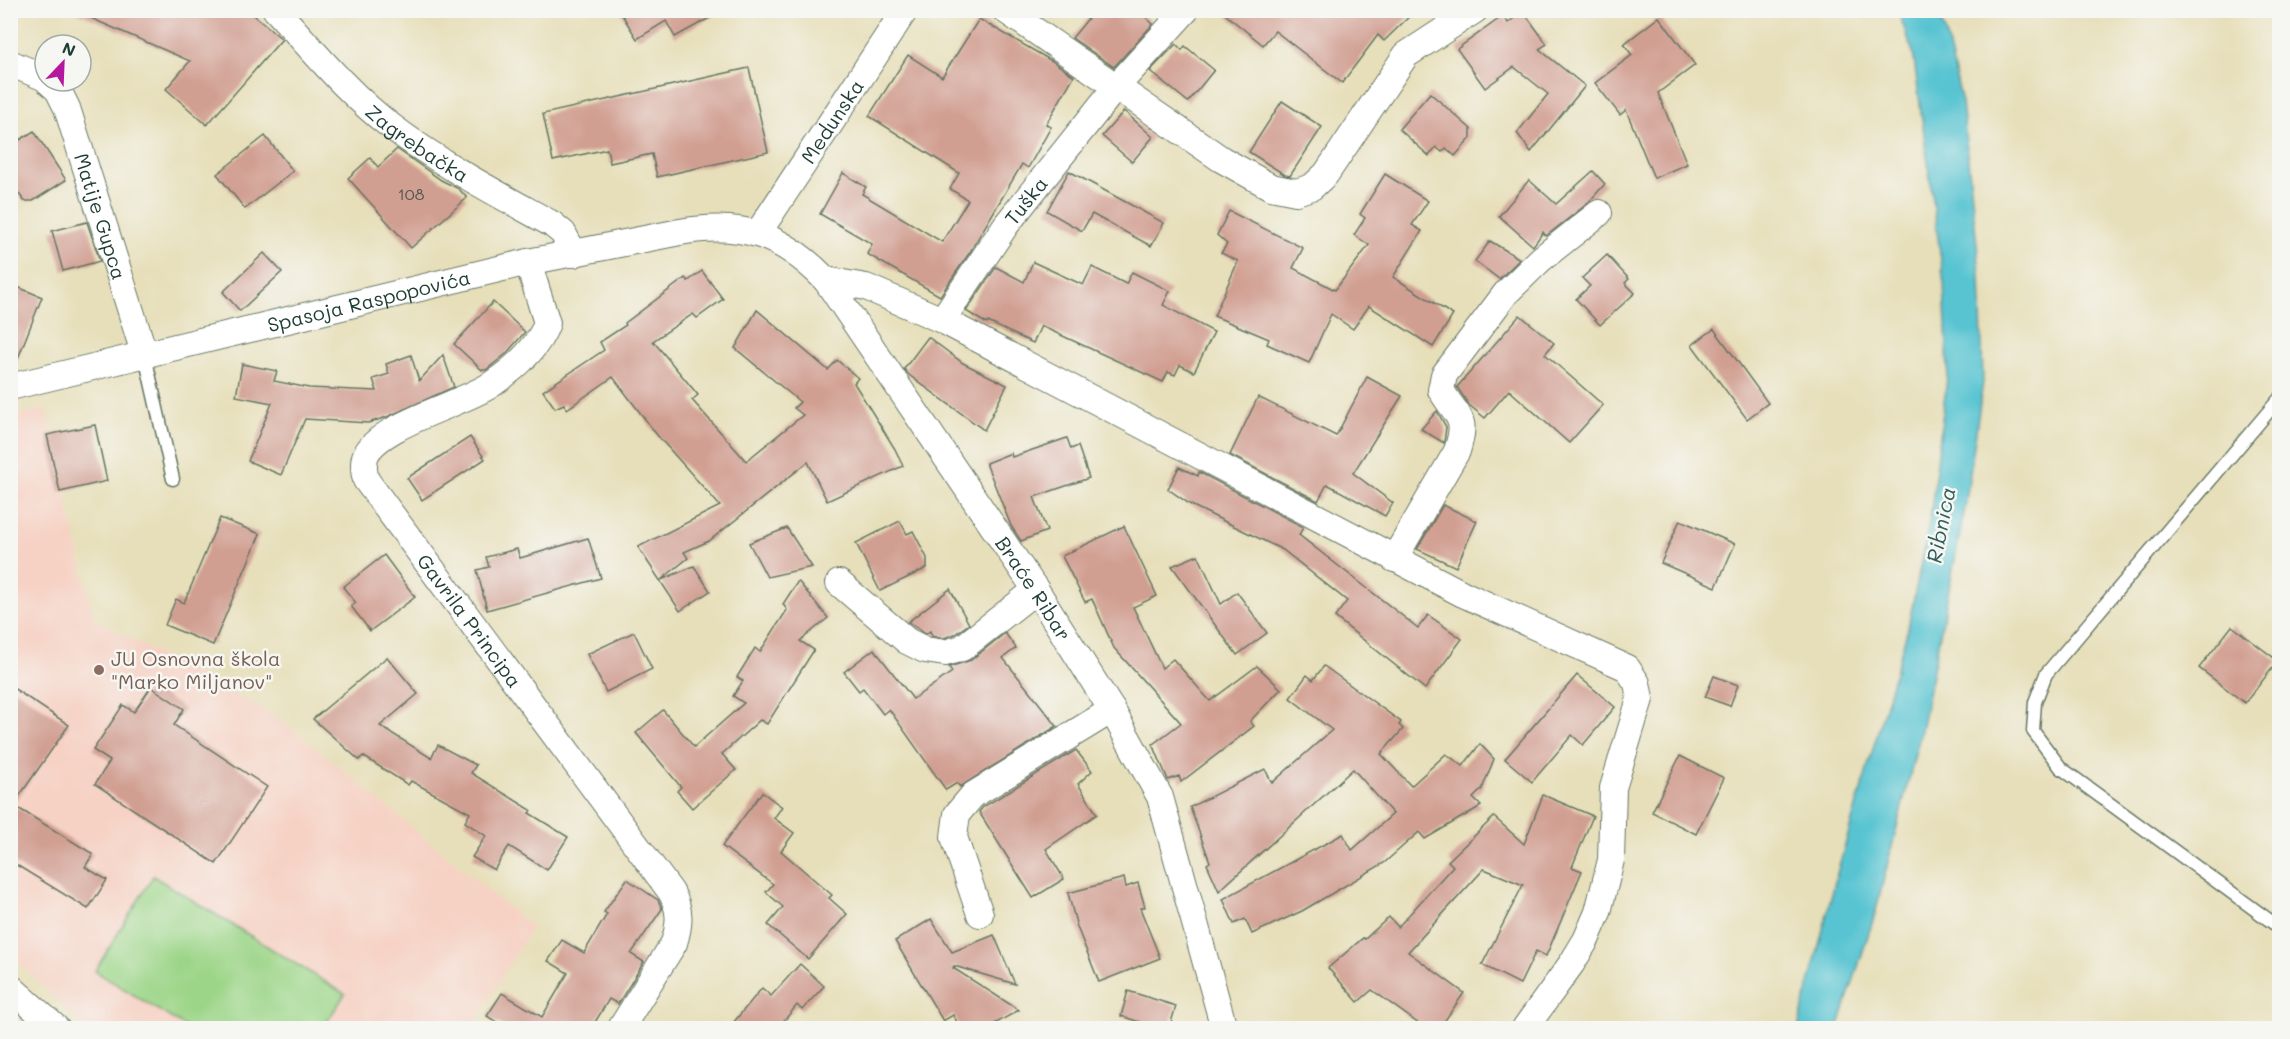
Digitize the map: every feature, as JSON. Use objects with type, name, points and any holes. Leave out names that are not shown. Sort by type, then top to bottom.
[{"type":"street","name":"Zagrebačka","points":[[276,10],[358,97],[391,127],[452,166],[552,224],[563,233],[574,254]]},
{"type":"street","name":"Medunska","points":[[758,233],[905,10]]},
{"type":"street","points":[[1005,10],[1221,159],[1271,187],[1296,192],[1312,187],[1326,174],[1407,55],[1475,10]]},
{"type":"street","name":"Tuška","points":[[942,320],[1006,225],[1115,88],[1186,10]]},
{"type":"street","name":"Matije Gupca","points":[[10,63],[33,74]]},
{"type":"street","name":"Matije Gupca","points":[[60,93],[67,108],[145,356]]},
{"type":"street","points":[[1394,559],[1457,451],[1463,432],[1460,417],[1442,390],[1444,375],[1506,293],[1541,259],[1599,213]]},
{"type":"street","name":"Spasoja Raspopovića","points":[[10,387],[528,262],[700,228],[729,229]]},
{"type":"street","name":"Braće Ribar","points":[[729,229],[758,233],[805,259],[826,280],[1036,590],[1112,710],[1160,797],[1224,1029]]},
{"type":"street","name":"Gavrila Principa","points":[[528,262],[547,323],[536,346],[491,385],[416,418],[371,447],[365,457],[364,470],[366,480],[671,892],[676,902],[679,929],[674,943],[621,1029]]},
{"type":"street","points":[[826,280],[866,287],[942,320],[1462,594],[1627,668],[1637,683],[1640,699],[1613,788],[1611,860],[1598,912],[1586,940],[1572,963],[1525,1029]]},
{"type":"street","points":[[839,583],[907,640],[925,650],[945,653],[962,648],[1036,590]]},
{"type":"street","points":[[980,914],[954,837],[957,814],[973,795],[1112,710]]},
{"type":"street","points":[[13,997],[56,1029]]},
{"type":"lane","points":[[145,356],[173,479]]},
{"type":"lane","points":[[2280,398],[2046,674],[2035,702],[2033,731],[2061,768],[2280,928]]},
{"type":"shaded area","name":"JU Osnovna škola \"Marko Miljanov\"","points":[[46,409],[94,619],[283,721],[532,927],[471,1028],[85,1028],[11,955],[10,416]]},
{"type":"green space","points":[[153,876],[345,994],[323,1028],[187,1028],[95,971]]},
{"type":"water","name":"Ribnica","points":[[1898,11],[1937,11],[1946,34],[1962,103],[1980,273],[1983,382],[1965,508],[1920,735],[1875,914],[1838,1028],[1798,1028],[1839,866],[1908,628],[1931,513],[1948,369],[1944,283],[1913,52]]},
{"type":"building","points":[[72,10],[248,10],[282,39],[207,125],[166,89],[190,61]]},
{"type":"building","points":[[619,10],[724,10],[675,37],[666,21],[637,39]]},
{"type":"building","points":[[1095,10],[1138,10],[1153,24],[1114,67],[1072,38]]},
{"type":"building","points":[[1220,10],[1416,10],[1384,41],[1378,35],[1342,83],[1275,31],[1263,45]]},
{"type":"building","points":[[1523,11],[1547,44],[1539,49],[1585,86],[1531,152],[1517,133],[1548,94],[1514,67],[1485,88],[1457,49],[1503,16],[1508,23]]},
{"type":"building","points":[[1659,17],[1695,65],[1658,93],[1687,164],[1654,178],[1626,110],[1620,115],[1595,83],[1632,55],[1624,44]]},
{"type":"building","points":[[979,19],[1074,76],[1046,124],[1051,127],[1028,168],[1022,164],[970,252],[940,296],[867,254],[872,244],[820,214],[843,173],[866,187],[862,194],[942,242],[968,200],[950,189],[959,173],[869,116],[908,55],[942,77]]},
{"type":"building","points":[[1176,44],[1182,50],[1185,46],[1214,70],[1188,102],[1150,71]]},
{"type":"building","points":[[749,68],[768,152],[657,177],[652,154],[610,163],[607,149],[553,161],[543,114]]},
{"type":"building","points":[[1430,93],[1471,129],[1471,138],[1455,156],[1446,148],[1442,152],[1436,147],[1429,156],[1399,129]]},
{"type":"building","points":[[1282,101],[1322,127],[1290,176],[1249,152]]},
{"type":"building","points":[[1124,111],[1153,137],[1132,162],[1102,136]]},
{"type":"building","points":[[34,131],[66,180],[33,201],[24,201],[10,181],[10,146]]},
{"type":"building","points":[[265,136],[293,171],[245,209],[217,174]]},
{"type":"building","points":[[397,149],[441,180],[459,189],[467,198],[411,248],[348,178],[370,158],[378,167]]},
{"type":"building","points":[[1069,171],[1164,223],[1151,246],[1092,214],[1082,231],[1047,211]]},
{"type":"building","points":[[1593,171],[1605,184],[1587,204],[1546,236],[1543,232],[1533,246],[1499,216],[1529,180],[1556,204]]},
{"type":"building","points":[[1385,174],[1428,201],[1412,225],[1422,231],[1393,277],[1453,315],[1433,347],[1369,306],[1353,329],[1331,314],[1309,363],[1267,344],[1269,339],[1214,316],[1238,261],[1221,253],[1227,244],[1217,235],[1229,211],[1303,248],[1293,268],[1335,290],[1369,245],[1354,235],[1365,218],[1360,214]]},
{"type":"building","points":[[87,222],[100,261],[63,271],[52,231]]},
{"type":"building","points":[[1490,241],[1520,259],[1499,279],[1475,261]]},
{"type":"building","points":[[264,253],[282,272],[240,311],[223,292]]},
{"type":"building","points":[[1607,255],[1629,279],[1625,283],[1635,293],[1600,325],[1576,299],[1590,286],[1582,278]]},
{"type":"building","points":[[1033,262],[1083,285],[1092,267],[1126,284],[1132,272],[1170,291],[1163,305],[1214,332],[1194,372],[1180,365],[1175,375],[1168,372],[1163,382],[1041,326],[1033,343],[988,322],[987,324],[966,311],[996,267],[1024,282]]},
{"type":"building","points":[[702,271],[723,299],[697,318],[693,314],[653,341],[698,395],[692,400],[746,461],[803,415],[794,408],[800,402],[735,348],[757,310],[828,370],[837,360],[858,378],[854,383],[903,466],[827,501],[808,462],[709,541],[684,552],[688,558],[661,580],[694,566],[710,591],[680,611],[638,547],[720,506],[657,435],[613,377],[567,409],[564,404],[555,408],[543,391],[604,350],[600,342],[626,325],[625,323],[685,278],[688,281]]},
{"type":"building","points":[[10,284],[42,297],[13,371],[10,371]]},
{"type":"building","points":[[493,302],[525,332],[506,354],[486,370],[482,370],[454,344]]},
{"type":"building","points":[[1520,315],[1554,343],[1545,354],[1603,405],[1569,443],[1509,390],[1485,418],[1469,405],[1457,387]]},
{"type":"building","points":[[1714,329],[1768,403],[1747,419],[1692,345]]},
{"type":"building","points":[[928,337],[963,363],[1007,385],[984,430],[904,369]]},
{"type":"building","points":[[411,355],[419,381],[443,355],[454,387],[387,417],[368,423],[305,419],[281,475],[248,461],[272,403],[236,396],[242,364],[277,371],[274,381],[309,388],[377,391],[373,379],[389,374],[386,364]]},
{"type":"building","points":[[1367,377],[1402,396],[1353,473],[1393,503],[1385,516],[1327,484],[1318,501],[1230,455],[1258,397],[1336,436]]},
{"type":"building","points":[[1437,411],[1446,427],[1444,443],[1421,429]]},
{"type":"building","points":[[95,425],[107,481],[60,492],[47,435]]},
{"type":"building","points":[[470,437],[485,459],[422,500],[407,478]]},
{"type":"building","points":[[1067,438],[1071,449],[1078,446],[1089,478],[1034,497],[1047,531],[1021,541],[1011,526],[986,463],[1011,453],[1012,457]]},
{"type":"building","points":[[1179,467],[1198,476],[1199,472],[1303,527],[1299,535],[1418,628],[1428,615],[1462,639],[1425,689],[1335,617],[1347,601],[1283,550],[1191,505],[1168,489]]},
{"type":"building","points":[[1443,505],[1477,521],[1456,567],[1417,549]]},
{"type":"building","points":[[220,518],[260,534],[213,645],[165,625],[176,599],[184,603]]},
{"type":"building","points":[[1680,520],[1735,544],[1716,587],[1661,563]]},
{"type":"building","points":[[900,521],[907,534],[913,531],[927,558],[927,568],[880,591],[856,543]]},
{"type":"building","points":[[1124,526],[1157,596],[1133,607],[1162,668],[1173,659],[1210,701],[1257,666],[1281,689],[1250,721],[1254,726],[1181,782],[1179,776],[1168,780],[1153,744],[1181,723],[1114,648],[1092,599],[1085,602],[1062,556]]},
{"type":"building","points":[[787,528],[812,567],[767,577],[749,543]]},
{"type":"building","points":[[588,538],[601,578],[487,610],[477,570],[489,567],[486,557],[517,549],[520,558]]},
{"type":"building","points":[[384,555],[415,597],[370,631],[351,606],[356,603],[343,587]]},
{"type":"building","points":[[1198,555],[1221,604],[1237,592],[1267,633],[1237,655],[1172,566]]},
{"type":"building","points":[[798,581],[828,618],[800,641],[814,650],[767,724],[760,720],[722,754],[736,770],[692,808],[677,791],[681,787],[636,733],[663,710],[694,747],[744,703],[733,696],[743,681],[737,677],[755,648],[760,652],[787,610],[783,604]]},
{"type":"building","points":[[950,589],[969,624],[955,634],[944,638],[932,636],[930,631],[926,634],[908,622]]},
{"type":"building","points":[[2232,626],[2278,661],[2245,703],[2199,668]]},
{"type":"building","points":[[634,632],[652,669],[606,692],[587,654]]},
{"type":"building","points":[[1005,633],[1016,648],[1003,658],[1057,726],[960,787],[957,783],[946,790],[889,709],[883,714],[863,688],[859,691],[844,672],[874,649],[913,699],[952,672],[949,667],[971,660]]},
{"type":"building","points":[[387,657],[418,694],[380,726],[431,758],[438,745],[476,765],[471,773],[531,810],[529,813],[568,837],[547,870],[509,846],[494,870],[472,857],[486,836],[465,822],[470,813],[411,781],[408,785],[363,756],[359,760],[313,719]]},
{"type":"building","points":[[1324,666],[1401,722],[1399,725],[1403,729],[1381,754],[1411,786],[1446,754],[1463,766],[1480,744],[1494,759],[1482,789],[1473,798],[1481,806],[1425,839],[1419,832],[1384,863],[1302,911],[1252,934],[1245,919],[1234,924],[1223,899],[1343,834],[1352,850],[1393,814],[1353,769],[1219,891],[1207,864],[1210,862],[1190,807],[1265,769],[1272,783],[1332,730],[1290,698],[1307,675],[1313,680]]},
{"type":"building","points":[[1577,675],[1615,707],[1583,745],[1572,735],[1532,782],[1505,759]]},
{"type":"building","points":[[1714,676],[1738,685],[1730,706],[1705,697]]},
{"type":"building","points":[[10,686],[69,725],[13,805],[93,854],[85,867],[107,880],[88,909],[10,861]]},
{"type":"building","points":[[151,687],[184,709],[174,725],[267,787],[216,864],[95,784],[110,761],[93,750],[123,705],[134,712]]},
{"type":"building","points":[[1076,750],[1092,771],[1078,784],[1097,814],[1046,849],[1064,879],[1033,898],[979,812],[983,807]]},
{"type":"building","points":[[1680,756],[1724,778],[1696,834],[1652,812]]},
{"type":"building","points":[[762,792],[782,807],[774,818],[794,833],[781,851],[832,895],[829,898],[847,914],[808,959],[768,925],[783,907],[766,892],[773,884],[722,846]]},
{"type":"building","points":[[1543,795],[1593,816],[1572,867],[1582,871],[1546,956],[1536,951],[1520,984],[1482,965],[1523,885],[1484,869],[1408,952],[1464,993],[1439,1029],[1426,1029],[1372,990],[1358,1002],[1328,968],[1389,917],[1398,927],[1453,866],[1448,861],[1494,817],[1524,844]]},
{"type":"building","points":[[1124,878],[1126,887],[1138,883],[1145,907],[1140,908],[1160,958],[1099,982],[1077,927],[1068,893]]},
{"type":"building","points":[[627,879],[658,900],[662,909],[631,954],[644,962],[618,1004],[609,999],[591,1029],[507,1029],[487,1016],[502,993],[542,1017],[568,973],[548,961],[562,940],[584,953],[607,914],[604,912]]},
{"type":"building","points":[[931,919],[952,952],[994,935],[1015,984],[954,966],[953,968],[1019,1010],[986,1029],[961,1029],[953,1015],[943,1021],[895,941]]},
{"type":"building","points":[[800,964],[824,986],[802,1010],[797,1005],[777,1029],[728,1029],[762,988],[771,996]]},
{"type":"building","points":[[1128,991],[1176,1006],[1169,1029],[1161,1029],[1121,1016]]},
{"type":"place","name":"JU Osnovna škola \"Marko Miljanov\"","points":[[99,670]]}]
